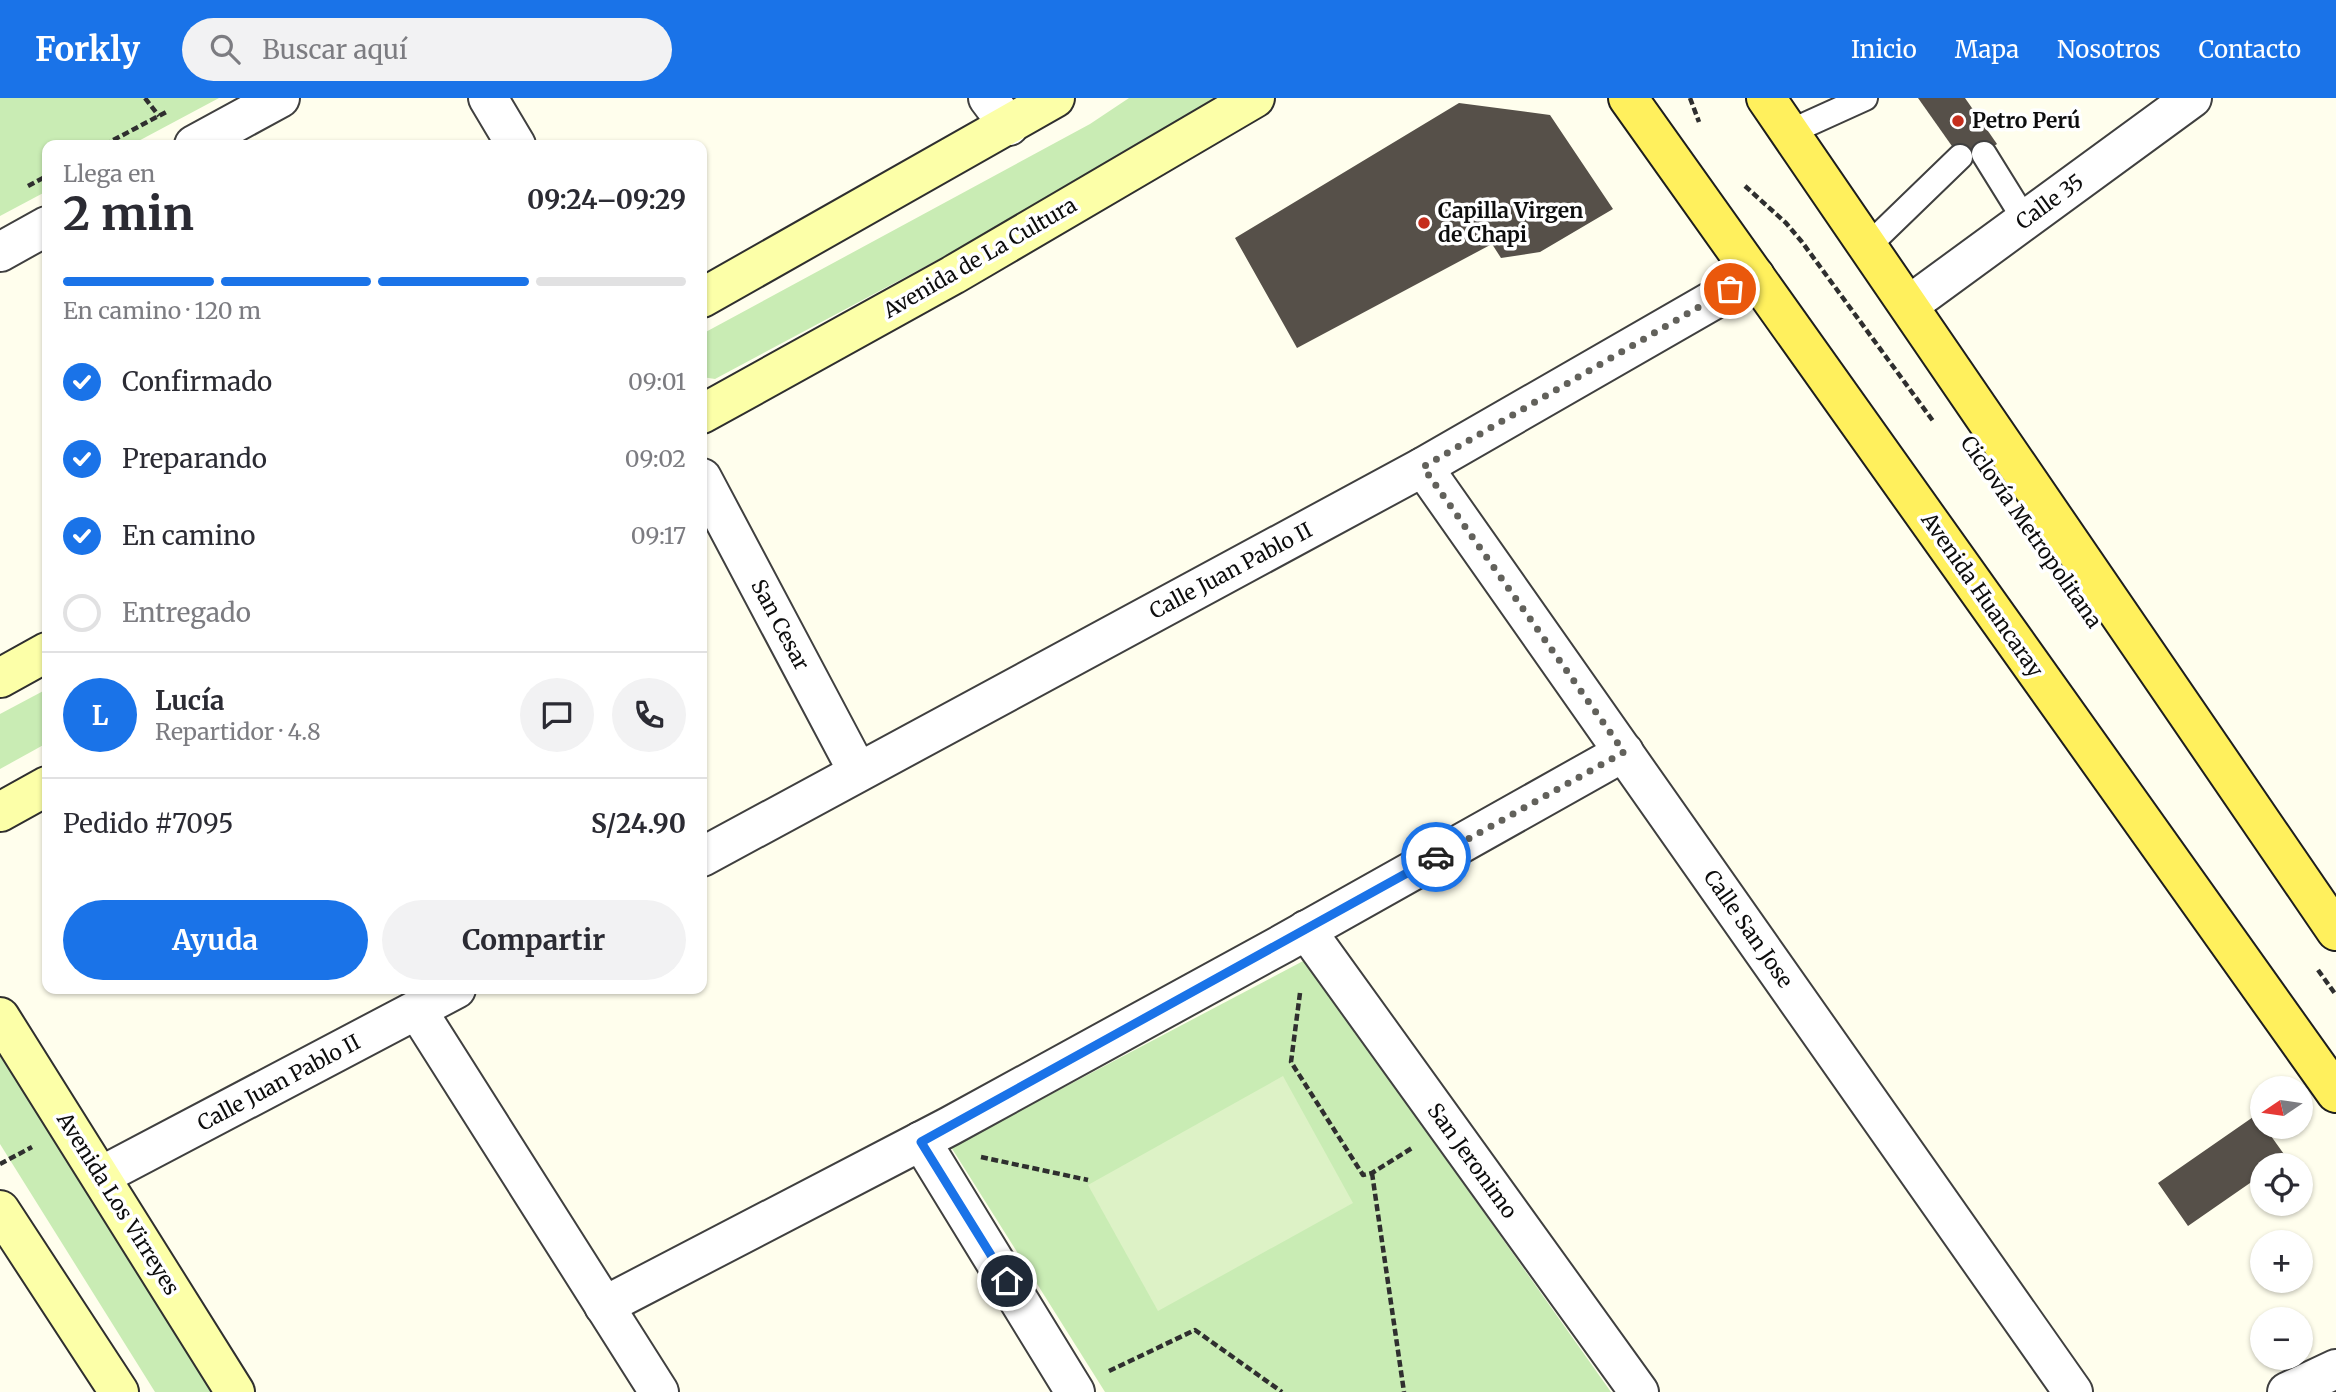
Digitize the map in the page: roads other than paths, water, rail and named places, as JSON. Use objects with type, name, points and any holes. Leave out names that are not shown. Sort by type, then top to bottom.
[{"type":"main road","points":[[707,295],[999,112],[1055,98]]},
{"type":"main road","name":"Avenida de La Cultura","points":[[707,411],[953,275],[1255,98]]},
{"type":"main road","name":"Avenida Huancaray","points":[[1628,98],[2336,1093]]},
{"type":"main road","points":[[1766,98],[2336,931]]},
{"type":"main road","points":[[0,678],[42,655]]},
{"type":"main road","points":[[0,813],[42,789]]},
{"type":"main road","name":"Avenida Los Virreyes","points":[[0,1017],[235,1392]]},
{"type":"main road","points":[[0,1210],[119,1392]]},
{"type":"street","points":[[203,140],[280,98]]},
{"type":"street","points":[[488,98],[513,140]]},
{"type":"street","name":"Calle 35","points":[[1909,305],[2192,98]]},
{"type":"street","points":[[0,252],[42,229]]},
{"type":"street","name":"Calle Juan Pablo II","points":[[707,853],[1423,467],[1755,276]]},
{"type":"street","name":"Calle San Jose","points":[[1423,467],[2073,1392]]},
{"type":"street","name":"San Cesar","points":[[707,487],[858,772]]},
{"type":"street","points":[[604,1306],[921,1142],[1624,752]]},
{"type":"street","name":"San Jeronimo","points":[[1306,930],[1639,1392]]},
{"type":"street","name":"Calle Juan Pablo II","points":[[101,1176],[447,994]]},
{"type":"street","points":[[417,1010],[659,1392]]},
{"type":"street","points":[[921,1142],[1090,1383]]},
{"type":"street","points":[[2287,1392],[2336,1368]]},
{"type":"lane","points":[[1790,132],[1865,98]]},
{"type":"lane","points":[[1868,246],[1972,155],[2025,220]]},
{"type":"place","name":"Petro Perú","points":[[1958,121]]},
{"type":"place","name":"Capilla Virgen de Chapi","points":[[1424,223]]}]
